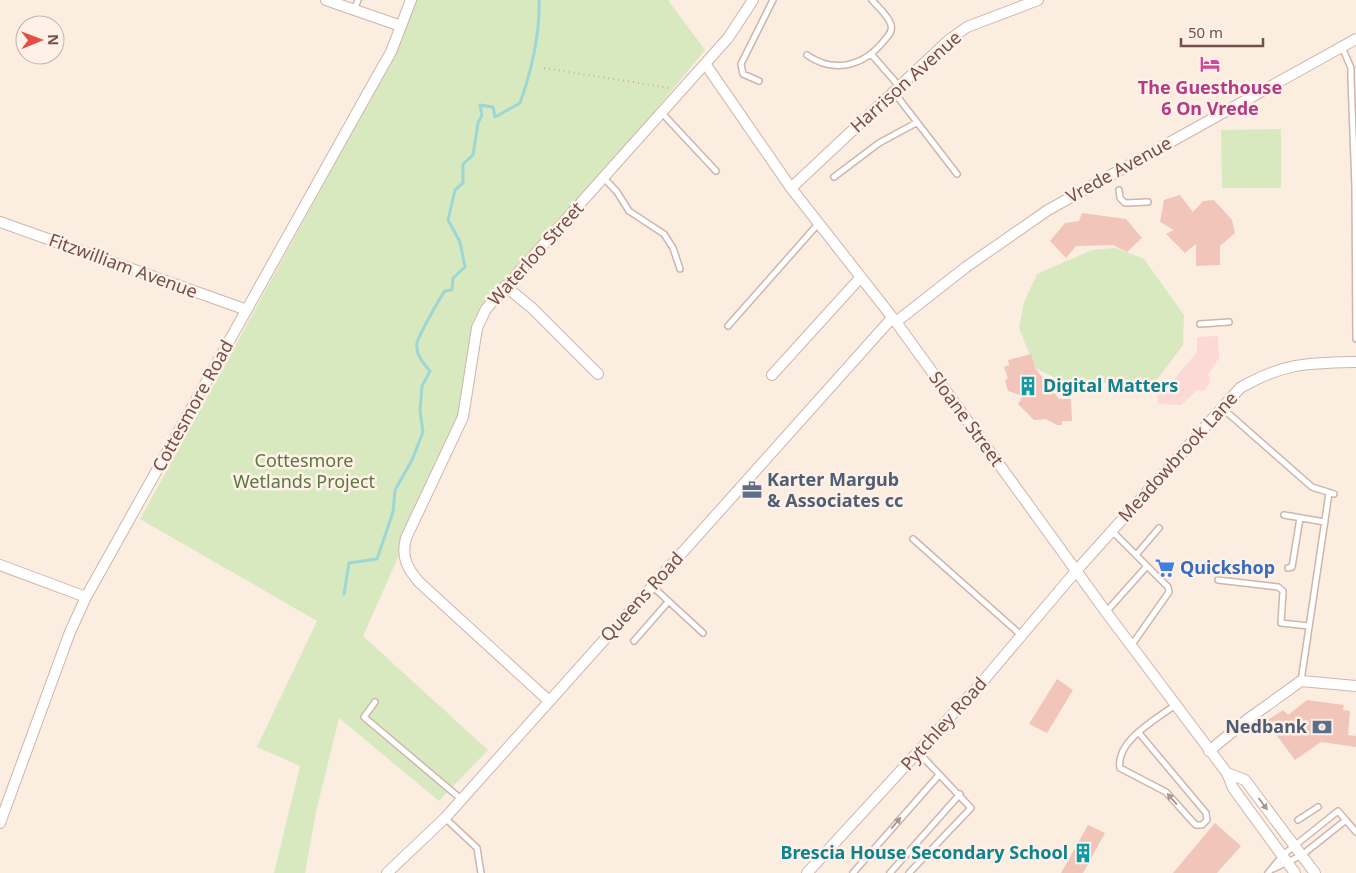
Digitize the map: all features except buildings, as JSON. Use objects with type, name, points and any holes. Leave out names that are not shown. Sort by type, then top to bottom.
[{"type":"street","points":[[326,0],[356,5],[401,26]]},
{"type":"street","name":"Cottesmore Road","points":[[0,823],[70,632],[86,596],[380,73],[411,0]]},
{"type":"street","name":"Waterloo Street","points":[[549,701],[419,582],[406,565],[403,552],[410,527],[463,417],[467,404],[474,347],[481,319],[505,286],[706,64],[737,26],[753,0]]},
{"type":"street","name":"Harrison Avenue","points":[[791,188],[949,40],[967,27],[1038,0]]},
{"type":"street","name":"Vrede Avenue","points":[[894,320],[1048,210],[1356,39]]},
{"type":"street","name":"Sloane Street","points":[[706,64],[791,188],[894,320],[1106,612],[1227,773],[1233,788],[1295,873]]},
{"type":"street","name":"Fitzwilliam Avenue","points":[[0,222],[247,310]]},
{"type":"street","points":[[772,375],[860,278]]},
{"type":"street","points":[[505,286],[532,308],[598,374]]},
{"type":"street","name":"Queens Road","points":[[387,873],[445,818],[652,586],[894,320]]},
{"type":"street","name":"Meadowbrook Lane","points":[[1076,571],[1240,388],[1260,376],[1280,368],[1303,363],[1356,362]]},
{"type":"street","points":[[0,565],[86,596]]},
{"type":"street","name":"Pytchley Road","points":[[807,873],[1022,636],[1076,571]]},
{"type":"street","points":[[1209,751],[1248,719],[1301,681],[1356,686]]},
{"type":"street","name":"Sloane Street","points":[[1227,773],[1245,780],[1315,873]]},
{"type":"lane","points":[[759,81],[742,74],[741,64],[773,0]]},
{"type":"lane","points":[[807,55],[822,64],[839,66],[872,55],[888,37],[891,29],[889,21],[872,0]]},
{"type":"lane","points":[[1342,47],[1351,68],[1352,87],[1356,339]]},
{"type":"lane","points":[[872,55],[896,89],[916,123],[957,174]]},
{"type":"lane","points":[[661,112],[716,171]]},
{"type":"lane","points":[[834,177],[879,143],[916,123]]},
{"type":"lane","points":[[604,178],[617,192],[630,211],[664,234],[673,248],[680,269]]},
{"type":"lane","points":[[1118,190],[1120,198],[1125,203],[1148,202]]},
{"type":"lane","points":[[728,326],[818,224]]},
{"type":"lane","points":[[1200,324],[1229,322]]},
{"type":"lane","points":[[1221,407],[1312,487],[1332,493],[1301,681]]},
{"type":"lane","points":[[1284,515],[1326,522]]},
{"type":"lane","points":[[1288,568],[1292,567],[1300,518]]},
{"type":"lane","points":[[1136,555],[1158,528]]},
{"type":"lane","points":[[1112,531],[1168,587],[1170,592],[1131,646]]},
{"type":"lane","points":[[914,539],[1022,636]]},
{"type":"lane","points":[[1106,612],[1147,566]]},
{"type":"lane","points":[[1218,580],[1278,587],[1283,591],[1280,623],[1309,626]]},
{"type":"lane","points":[[652,586],[703,632]]},
{"type":"lane","points":[[634,641],[668,602]]},
{"type":"lane","points":[[375,702],[364,716],[461,799]]},
{"type":"lane","points":[[1139,734],[1206,813],[1207,820],[1202,826],[1192,821],[1166,792],[1120,768],[1122,752],[1139,734],[1175,705]]},
{"type":"lane","points":[[908,873],[971,810],[970,805],[960,794],[918,752]]},
{"type":"lane","points":[[853,873],[939,774]]},
{"type":"lane","points":[[890,873],[960,794]]},
{"type":"lane","points":[[1298,820],[1318,807]]},
{"type":"lane","points":[[1270,871],[1286,859],[1295,846],[1338,811],[1356,832]]},
{"type":"lane","points":[[445,818],[474,844],[480,854],[481,873]]},
{"type":"lane","points":[[1328,820],[1334,828]]},
{"type":"lane","points":[[1270,871],[1286,859],[1302,856],[1346,820]]},
{"type":"path","points":[[544,68],[682,89]]},
{"type":"shaded area","points":[[1218,336],[1219,358],[1208,374],[1210,382],[1204,391],[1197,390],[1181,405],[1158,404],[1157,385],[1170,384],[1197,352],[1197,337]]},
{"type":"green space","name":"Cottesmore Wetlands Project","points":[[415,0],[668,0],[705,50],[479,325],[466,405],[363,636],[488,750],[439,801],[339,718],[316,812],[305,873],[274,873],[300,766],[257,747],[317,621],[140,519],[398,49]]},
{"type":"green space","points":[[1281,129],[1281,188],[1222,188],[1221,130]]},
{"type":"green space","points":[[1116,248],[1144,259],[1184,315],[1183,345],[1154,384],[1064,382],[1035,368],[1019,328],[1024,302],[1037,274],[1092,250]]},
{"type":"waterway","points":[[344,594],[349,563],[377,559],[393,512],[395,490],[412,460],[423,432],[420,411],[422,386],[430,371],[419,355],[417,343],[442,295],[445,291],[452,290],[453,278],[465,267],[460,242],[448,220],[455,190],[463,183],[463,164],[473,155],[478,123],[482,115],[480,105],[493,107],[495,117],[520,103],[534,53],[539,0]]},
{"type":"place","name":"The Guesthouse 6 On Vrede","points":[[1210,64]]},
{"type":"place","name":"Digital Matters","points":[[1028,386]]},
{"type":"place","name":"Karter Margub & Associates cc","points":[[752,490]]},
{"type":"place","name":"Quickshop","points":[[1165,568]]},
{"type":"place","name":"Nedbank","points":[[1322,727]]},
{"type":"place","name":"Brescia House Secondary School","points":[[1083,853]]}]
